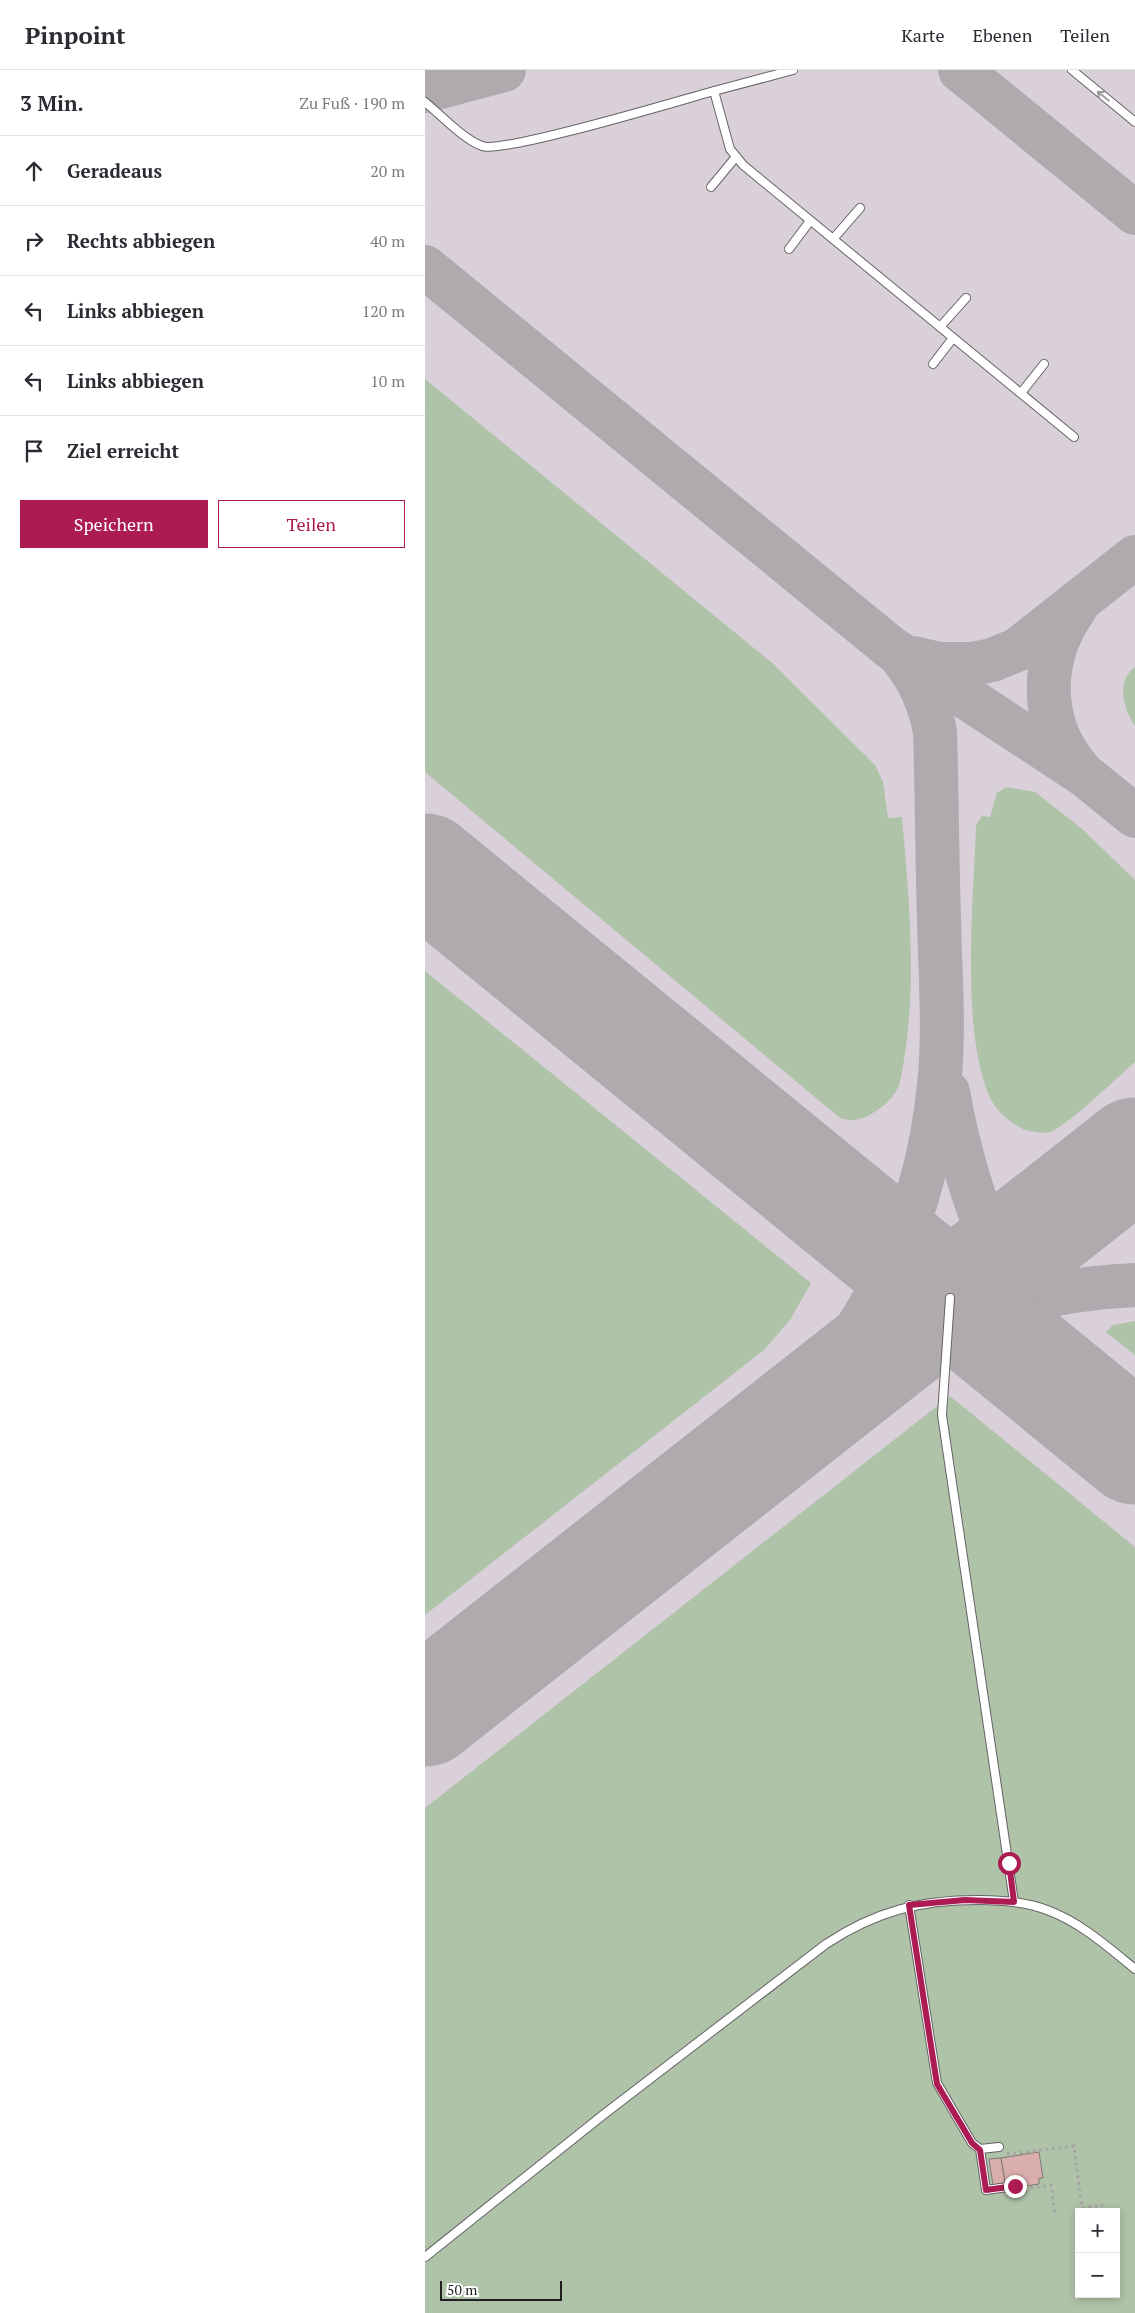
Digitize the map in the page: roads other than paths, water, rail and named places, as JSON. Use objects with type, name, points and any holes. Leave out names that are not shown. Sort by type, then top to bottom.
[{"type":"lane","points":[[425,102],[471,140],[483,147],[497,148],[793,70]]},
{"type":"lane","points":[[1072,70],[1135,122]]},
{"type":"lane","points":[[714,91],[727,139],[735,158],[1074,437]]},
{"type":"lane","points":[[711,187],[735,158]]},
{"type":"lane","points":[[833,239],[860,208]]},
{"type":"lane","points":[[789,249],[810,221]]},
{"type":"lane","points":[[940,327],[966,298]]},
{"type":"lane","points":[[933,364],[953,338]]},
{"type":"lane","points":[[1021,393],[1045,364]]},
{"type":"lane","points":[[950,1298],[942,1415],[1014,1902]]},
{"type":"lane","points":[[425,2257],[825,1944],[862,1922],[909,1905],[965,1900],[1014,1902],[1046,1910],[1072,1922],[1099,1939],[1135,1969]]},
{"type":"lane","points":[[909,1905],[937,2084],[972,2143],[981,2154],[986,2190],[1015,2186]]},
{"type":"lane","points":[[981,2154],[999,2147]]}]
